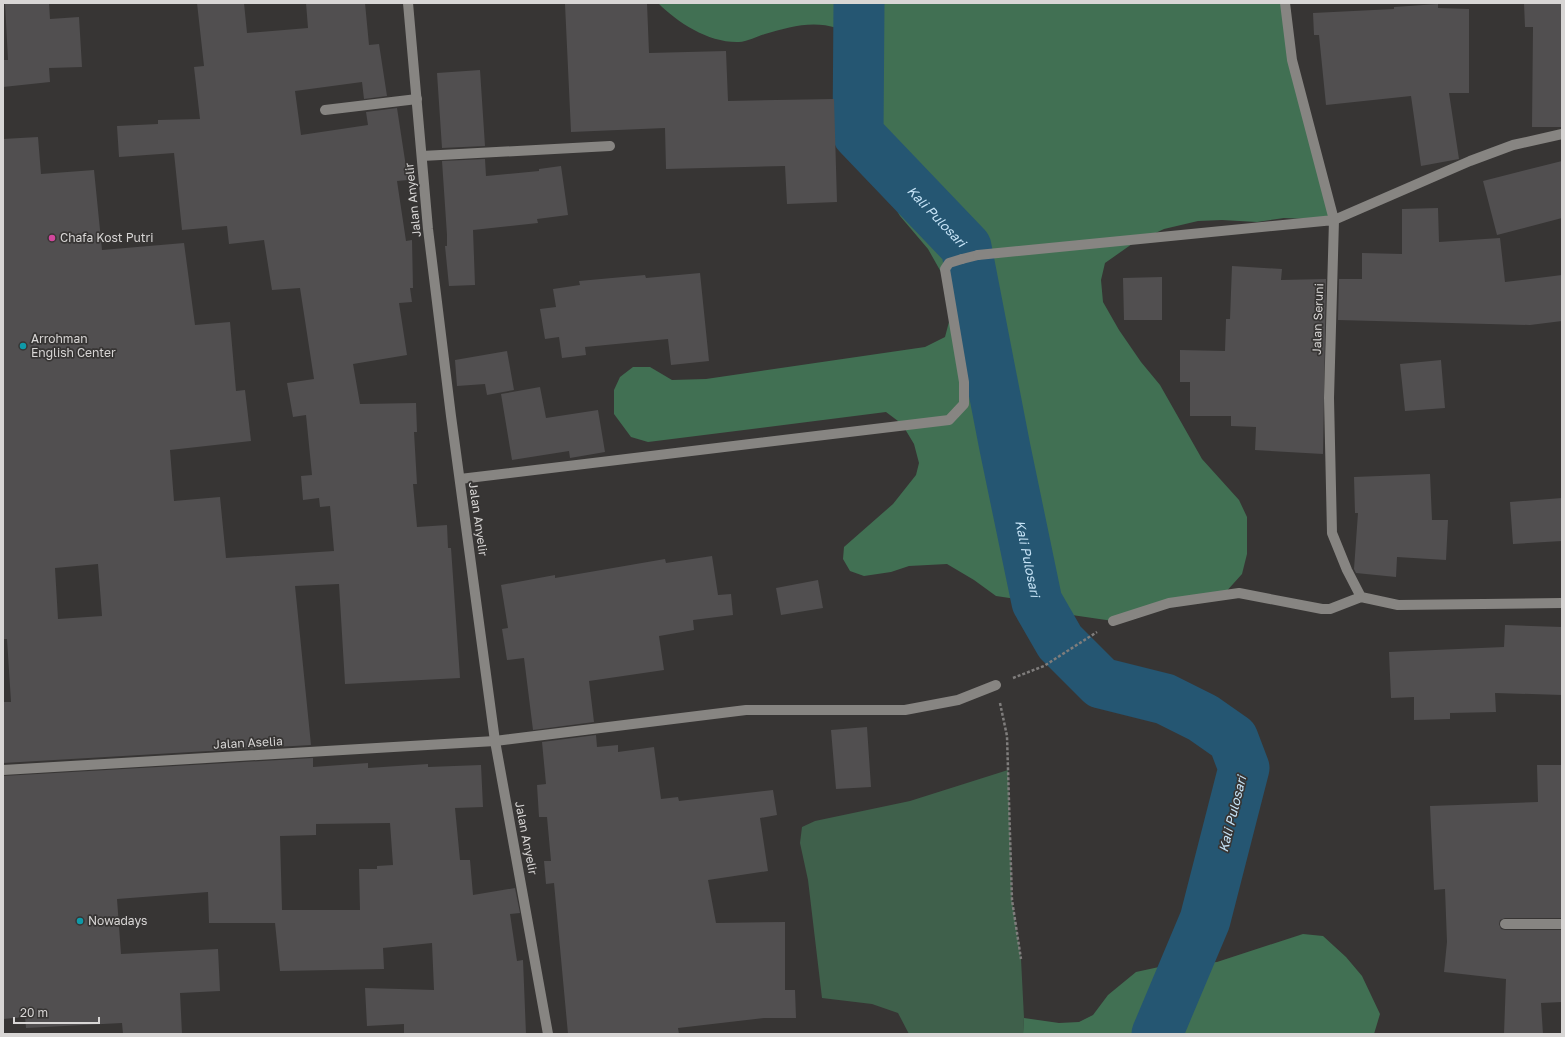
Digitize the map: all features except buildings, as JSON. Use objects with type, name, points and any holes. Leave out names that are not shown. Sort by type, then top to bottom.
[{"type":"street","name":"Jalan Anyelir","points":[[408,3],[429,237],[495,741],[548,1034]]},
{"type":"street","name":"Jalan Seruni","points":[[1285,3],[1292,60],[1334,220],[1329,398],[1332,533],[1347,570],[1362,597]]},
{"type":"street","points":[[325,110],[416,99]]},
{"type":"street","points":[[460,479],[950,420],[964,404],[964,382],[945,269],[949,263],[978,255],[1334,220],[1470,161],[1513,145],[1562,134]]},
{"type":"street","points":[[422,156],[610,146]]},
{"type":"street","points":[[1112,621],[1169,603],[1239,593],[1322,609],[1330,609],[1362,597],[1398,605],[1562,603]]},
{"type":"street","name":"Jalan Aselia","points":[[3,770],[495,741],[746,710],[905,710],[958,700],[996,685]]},
{"type":"street","points":[[1505,924],[1562,924]]},
{"type":"path","points":[[1021,959],[1012,900],[1007,736],[996,685],[1044,666],[1079,645]]},
{"type":"green space","points":[[658,3],[1285,3],[1292,60],[1334,220],[1284,218],[1257,222],[1222,220],[1198,221],[1164,229],[1132,244],[1105,263],[1101,280],[1103,302],[1119,330],[1141,362],[1160,385],[1202,459],[1239,500],[1247,517],[1247,554],[1242,574],[1224,594],[1113,621],[1065,614],[1042,603],[996,596],[974,580],[947,564],[909,566],[891,572],[864,576],[850,571],[843,559],[844,547],[893,504],[916,475],[919,463],[914,444],[902,424],[886,412],[648,442],[631,437],[614,414],[614,390],[620,377],[633,367],[650,367],[672,380],[706,379],[925,347],[945,337],[950,318],[941,272],[928,249],[900,216],[888,196],[858,134],[858,40],[837,28],[819,25],[801,25],[742,42],[716,39],[695,30],[675,18]]},
{"type":"green space","points":[[1008,770],[1012,900],[1021,959],[1024,1018],[1023,1034],[909,1034],[898,1013],[872,1004],[822,998],[808,880],[800,843],[802,827],[815,821],[910,801]]},
{"type":"green space","points":[[1303,934],[1323,936],[1346,957],[1362,976],[1380,1014],[1374,1034],[1023,1034],[1024,1018],[1059,1023],[1079,1022],[1093,1015],[1108,995],[1136,972],[1159,967],[1217,962]]},
{"type":"waterway","name":"Kali Pulosari","points":[[859,3],[858,134],[966,247],[1037,602],[1060,642],[1101,683],[1165,699],[1203,718],[1233,739],[1244,768],[1205,920],[1157,1034]]},
{"type":"place","name":"Chafa Kost Putri","points":[[52,238]]},
{"type":"place","name":"Arrohman English Center","points":[[23,346]]},
{"type":"place","name":"Nowadays","points":[[80,921]]}]
